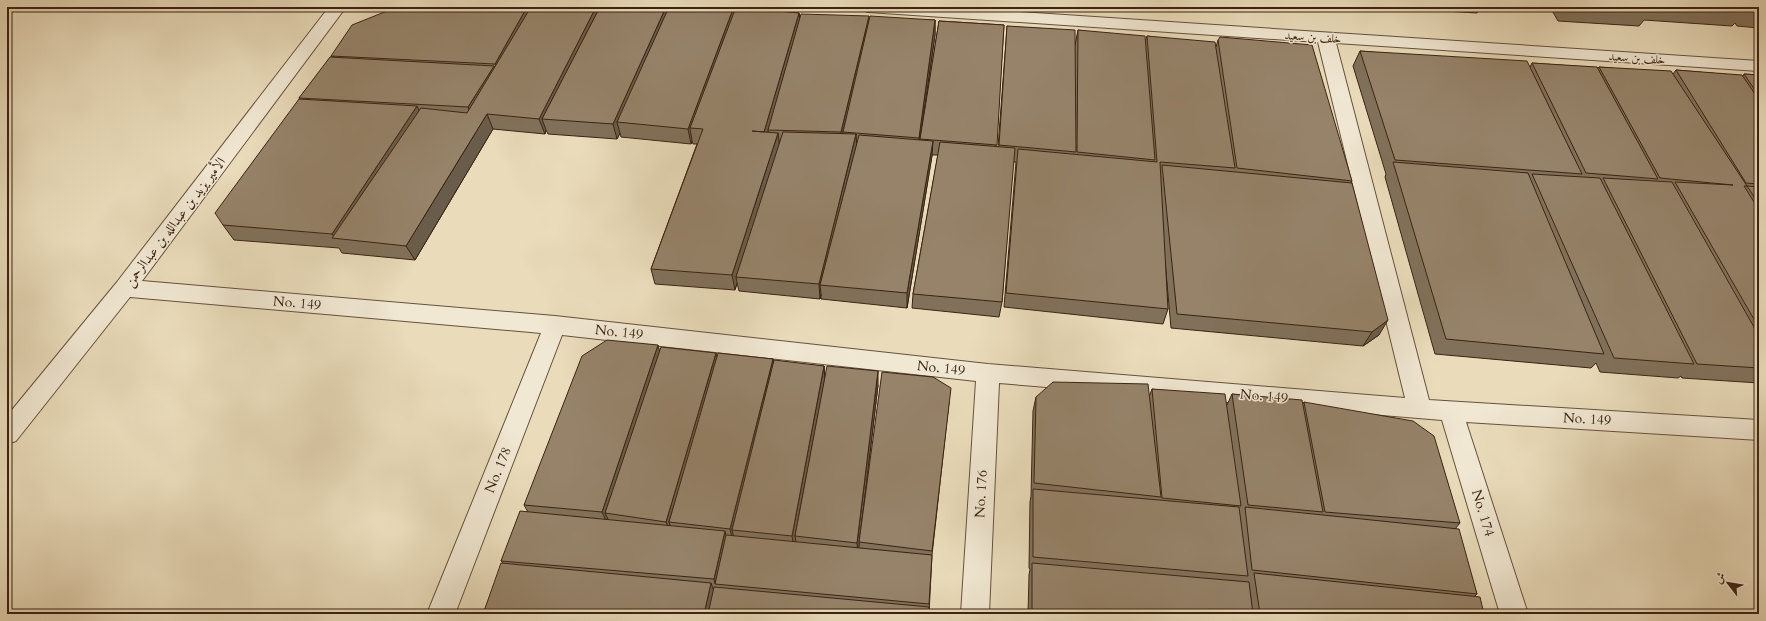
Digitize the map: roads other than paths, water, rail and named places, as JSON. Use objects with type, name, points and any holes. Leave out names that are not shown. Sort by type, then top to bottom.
[{"type":"street","name":"الأمير يزيد بن عبدالله بن عبدالرحمن","points":[[7,434],[125,288],[338,7]]},
{"type":"street","name":"خلف بن سعيد","points":[[868,7],[1759,66]]},
{"type":"street","points":[[1326,38],[1420,409]]},
{"type":"street","name":"No. 149","points":[[125,288],[555,325],[988,373],[1420,409],[1759,430]]},
{"type":"street","name":"No. 178","points":[[441,614],[555,325]]},
{"type":"street","name":"No. 176","points":[[974,614],[988,373]]},
{"type":"street","name":"No. 174","points":[[1451,411],[1514,614]]}]
